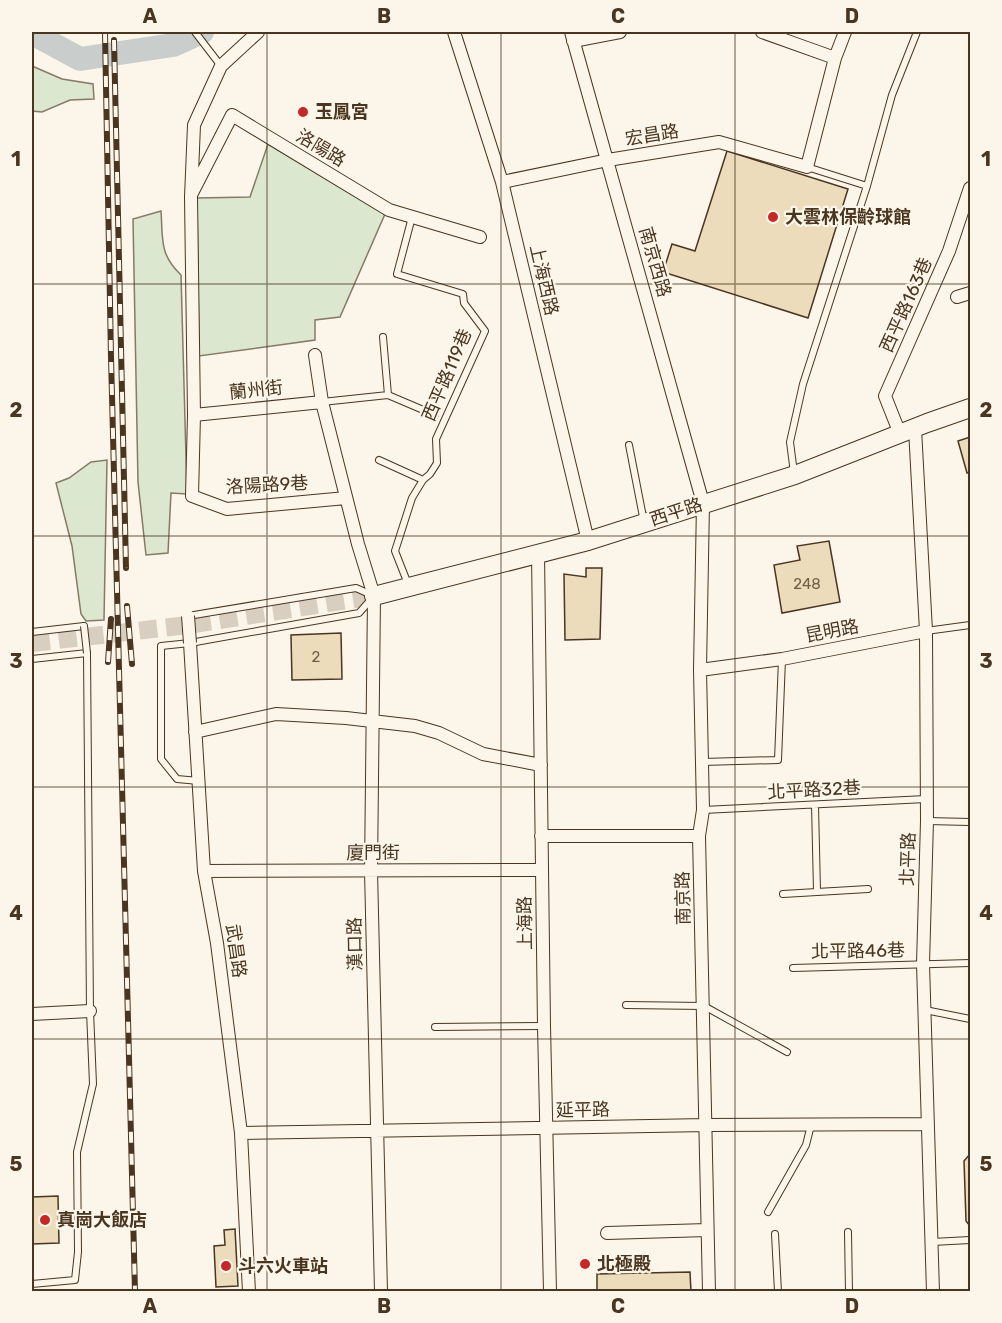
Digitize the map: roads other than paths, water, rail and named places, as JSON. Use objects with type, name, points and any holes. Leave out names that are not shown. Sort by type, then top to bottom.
[{"type":"main road","name":"西平路","points":[[374,596],[588,541],[795,475],[970,408]]},
{"type":"street","name":"洛陽路","points":[[192,496],[194,415],[191,197],[194,124],[221,66],[258,32]]},
{"type":"street","name":"上海西路","points":[[454,32],[502,182],[588,541]]},
{"type":"street","points":[[572,36],[620,32]]},
{"type":"street","points":[[762,32],[836,58]]},
{"type":"street","points":[[807,167],[845,32]]},
{"type":"street","name":"南京西路","points":[[572,36],[703,503]]},
{"type":"street","name":"洛陽路","points":[[191,197],[232,115],[389,210],[480,237]]},
{"type":"street","name":"宏昌路","points":[[502,182],[608,160],[719,142],[807,167]]},
{"type":"street","name":"西平路163巷","points":[[907,431],[885,396],[949,251],[970,188]]},
{"type":"street","points":[[957,297],[970,293]]},
{"type":"street","points":[[315,355],[322,402],[374,596]]},
{"type":"street","name":"蘭州街","points":[[194,415],[322,402]]},
{"type":"street","name":"北平路","points":[[907,431],[926,631],[927,821],[923,964],[933,1292]]},
{"type":"street","name":"洛陽路9巷","points":[[192,496],[227,509],[346,498]]},
{"type":"street","name":"南京路","points":[[703,503],[700,670],[703,810],[699,836],[709,1292]]},
{"type":"street","name":"上海路","points":[[538,553],[550,1292]]},
{"type":"street","name":"漢口路","points":[[374,596],[371,871],[381,1292]]},
{"type":"street","name":"武昌路","points":[[188,616],[204,871],[217,943],[241,1133],[249,1292]]},
{"type":"street","name":"昆明路","points":[[700,670],[782,659],[926,631]]},
{"type":"street","points":[[195,732],[276,714],[415,726],[439,733],[483,754],[541,765]]},
{"type":"street","points":[[542,836],[699,836]]},
{"type":"street","name":"廈門街","points":[[204,871],[542,870]]},
{"type":"street","points":[[32,1014],[90,1011]]},
{"type":"street","name":"延平路","points":[[241,1133],[706,1125],[927,1124]]},
{"type":"street","points":[[606,1233],[707,1230]]},
{"type":"lane","points":[[195,32],[221,66]]},
{"type":"lane","points":[[795,475],[790,442],[802,384],[867,186],[892,95],[916,32]]},
{"type":"lane","points":[[807,167],[867,186]]},
{"type":"lane","name":"西平路119巷","points":[[409,587],[395,551],[412,498],[436,463],[436,439],[486,331],[464,303],[463,294],[397,274],[412,217]]},
{"type":"lane","points":[[383,337],[388,395]]},
{"type":"lane","points":[[322,402],[388,395],[435,415]]},
{"type":"lane","points":[[629,445],[644,522]]},
{"type":"lane","points":[[379,460],[423,480]]},
{"type":"lane","name":"西平路","points":[[188,616],[356,588],[374,596],[359,613],[190,643],[161,646],[161,759],[177,779],[199,781]]},
{"type":"lane","name":"昆明路","points":[[926,631],[970,625]]},
{"type":"lane","points":[[32,633],[84,626],[87,653],[90,1011],[93,1084],[77,1152],[78,1252],[75,1280],[32,1284]]},
{"type":"lane","points":[[32,659],[87,653]]},
{"type":"lane","points":[[702,762],[778,760],[782,659]]},
{"type":"lane","name":"北平路32巷","points":[[703,810],[926,799]]},
{"type":"lane","points":[[816,805],[817,891]]},
{"type":"lane","points":[[927,821],[970,822]]},
{"type":"lane","points":[[783,894],[868,889]]},
{"type":"lane","name":"北平路46巷","points":[[793,968],[970,963]]},
{"type":"lane","points":[[626,1005],[704,1006],[787,1052]]},
{"type":"lane","points":[[924,1010],[970,1019]]},
{"type":"lane","points":[[435,1027],[544,1026]]},
{"type":"lane","points":[[768,1212],[806,1145],[811,1125]]},
{"type":"lane","points":[[848,1232],[849,1292]]},
{"type":"lane","points":[[775,1234],[778,1292]]},
{"type":"lane","points":[[931,1242],[970,1240]]},
{"type":"waterway","points":[[32,33],[80,59],[173,45],[202,32]]},
{"type":"tunnel","points":[[32,643],[188,625],[374,596]]},
{"type":"railway","points":[[105,32],[135,1292]]},
{"type":"railway","points":[[114,40],[126,568]]},
{"type":"railway","points":[[127,606],[132,664]]},
{"type":"railway","points":[[108,662],[111,619]]},
{"type":"place","name":"玉鳳宮","points":[[303,112]]},
{"type":"place","name":"大雲林保齡球館","points":[[773,217]]},
{"type":"place","name":"真崗大飯店","points":[[45,1220]]},
{"type":"place","name":"北極殿","points":[[585,1264]]},
{"type":"place","name":"斗六火車站","points":[[226,1266]]}]
